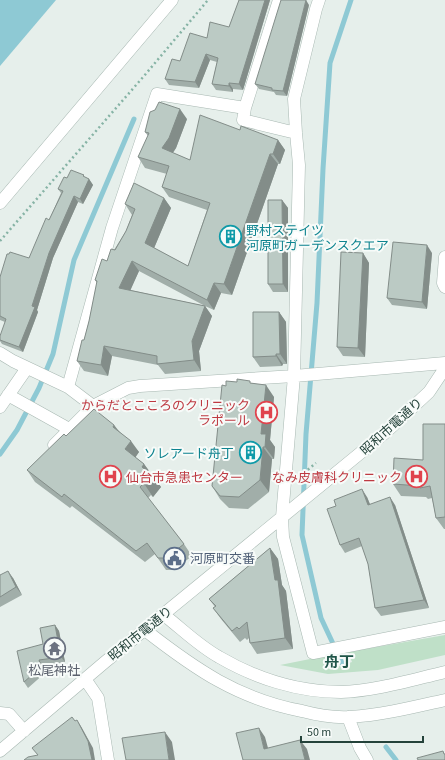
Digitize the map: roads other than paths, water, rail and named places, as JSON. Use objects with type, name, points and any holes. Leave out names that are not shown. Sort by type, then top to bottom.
[{"type":"street","points":[[0,203],[172,0]]},
{"type":"street","points":[[279,0],[245,108],[243,120],[296,133]]},
{"type":"street","points":[[320,0],[316,9],[294,99],[299,165],[298,375],[282,517],[284,542],[313,653],[342,646],[445,627]]},
{"type":"street","points":[[63,385],[112,228],[157,94],[245,108]]},
{"type":"street","points":[[445,257],[443,283],[445,287]]},
{"type":"street","points":[[0,353],[63,385],[93,406]]},
{"type":"street","points":[[48,451],[93,406],[128,388],[445,363]]},
{"type":"street","name":"昭和市電通り","points":[[0,751],[85,679],[392,428],[429,392],[445,368]]},
{"type":"street","points":[[0,407],[8,395],[32,370]]},
{"type":"street","points":[[8,395],[69,429]]},
{"type":"street","points":[[164,615],[218,657],[241,669],[288,685],[316,690],[340,692],[383,686],[445,672]]},
{"type":"street","points":[[145,630],[180,657],[216,680],[278,707],[320,715],[348,717],[399,710],[445,700]]},
{"type":"street","points":[[85,679],[98,698],[108,760]]},
{"type":"street","points":[[0,713],[9,714],[24,731]]},
{"type":"street","points":[[348,717],[360,748],[367,760]]},
{"type":"water","points":[[0,0],[56,0],[0,66]]},
{"type":"waterway","points":[[343,665],[321,618],[302,535],[306,434],[317,303],[323,169],[330,63],[351,0]]},
{"type":"waterway","points":[[0,454],[17,430],[39,388],[53,354],[74,260],[134,119]]},
{"type":"waterway","points":[[386,747],[396,760]]},
{"type":"place","name":"野村ステイツ 河原町ガーデンスクエア","points":[[230,237]]},
{"type":"place","name":"からだとこころのクリニック ラポール","points":[[266,412]]},
{"type":"place","name":"ソレアード舟丁","points":[[250,453]]},
{"type":"place","name":"仙台市急患センター","points":[[111,477]]},
{"type":"place","name":"なみ皮膚科クリニック","points":[[417,477]]},
{"type":"place","name":"河原町交番","points":[[175,558]]},
{"type":"place","name":"松尾神社","points":[[54,648]]},
{"type":"district","name":"舟丁","points":[[339,662]]}]
